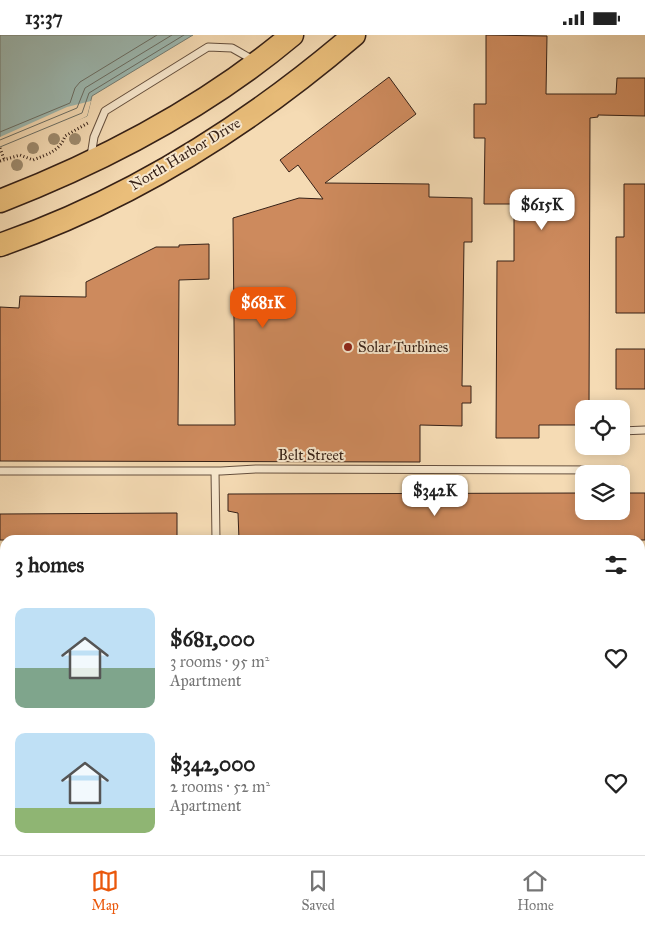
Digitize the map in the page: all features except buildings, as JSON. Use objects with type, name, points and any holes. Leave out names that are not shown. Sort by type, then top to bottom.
[{"type":"main road","points":[[0,201],[35,188],[91,161],[187,110],[258,62],[292,35]]},
{"type":"main road","name":"North Harbor Drive","points":[[0,245],[77,214],[177,162],[300,80],[354,35]]},
{"type":"lane","points":[[91,161],[94,137],[105,111],[208,47],[232,48],[258,62]]},
{"type":"lane","points":[[630,431],[645,430]]},
{"type":"lane","name":"Belt Street","points":[[0,471],[575,470]]},
{"type":"lane","points":[[215,471],[216,535]]},
{"type":"path","points":[[0,148],[4,159]]},
{"type":"water","points":[[0,35],[193,35],[92,96],[87,116],[0,152]]},
{"type":"pier","points":[[91,101],[87,116],[56,132],[0,154],[0,137],[67,107]]},
{"type":"place","name":"Solar Turbines","points":[[348,347]]}]
